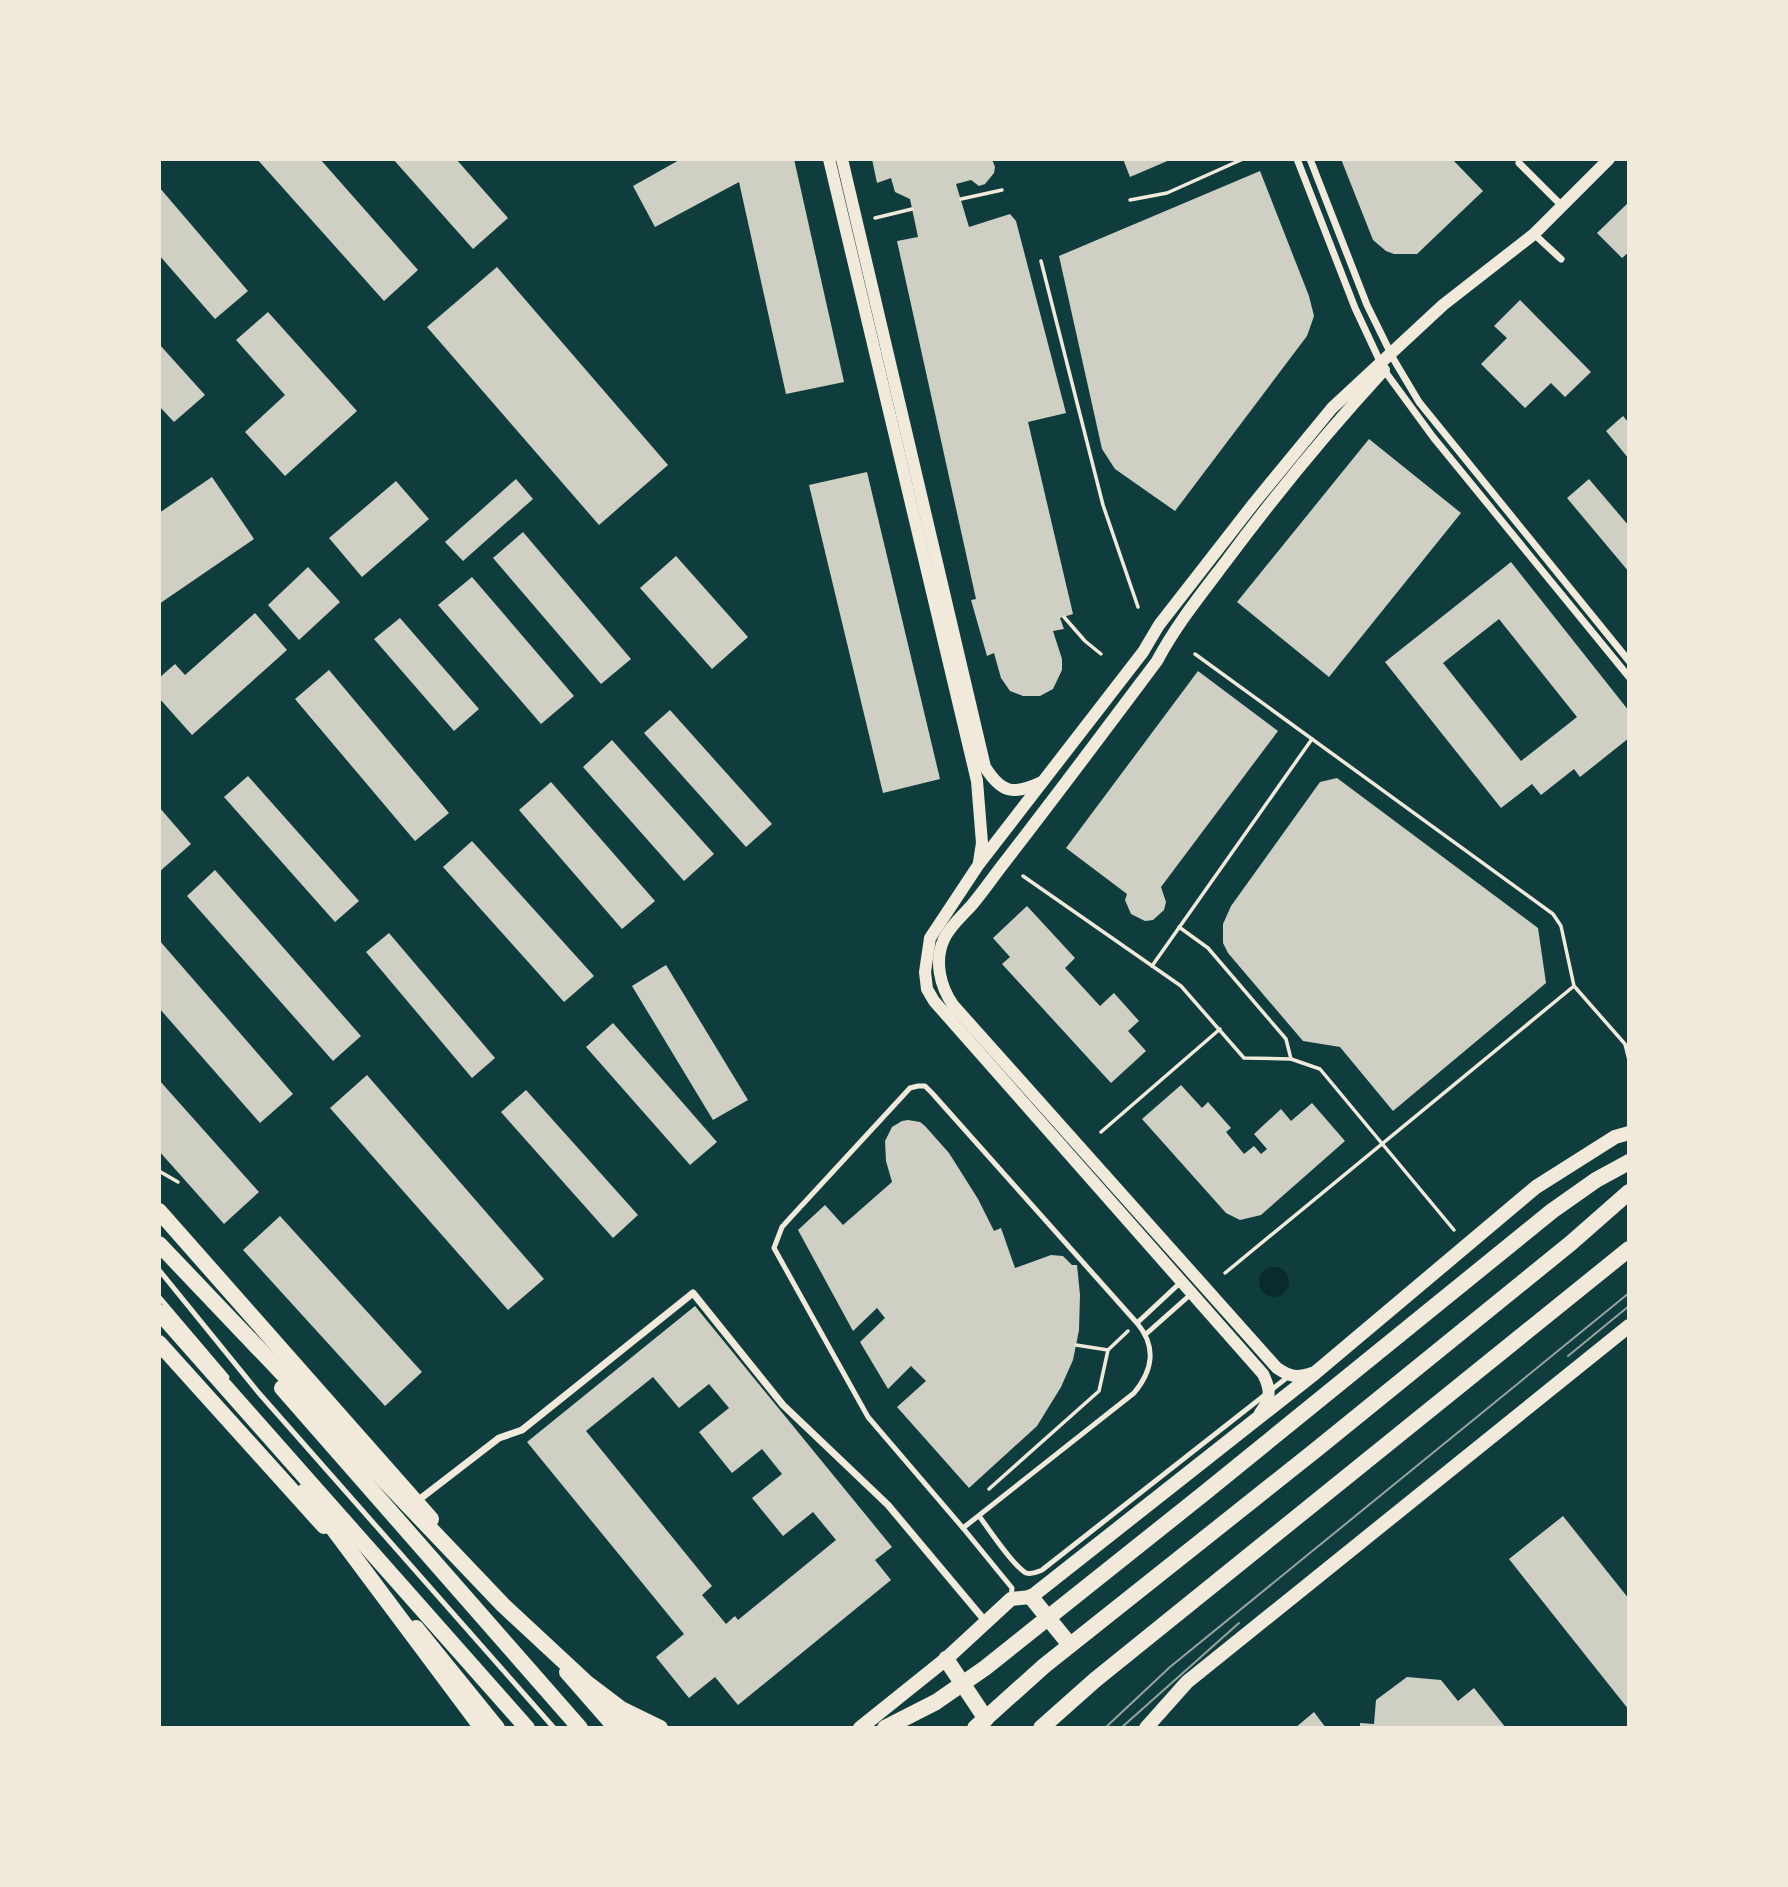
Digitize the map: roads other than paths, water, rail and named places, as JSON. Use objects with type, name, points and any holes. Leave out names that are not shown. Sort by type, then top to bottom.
[{"type":"main road","points":[[860,1728],[946,1659],[1011,1599],[1031,1597],[1315,1373],[1536,1187],[1615,1137],[1629,1133]]},
{"type":"main road","points":[[885,1728],[936,1702],[985,1668],[1552,1211],[1596,1180],[1629,1162]]},
{"type":"main road","points":[[946,1659],[977,1725],[1070,1645],[1327,1441],[1571,1243],[1629,1192]]},
{"type":"main road","points":[[159,1211],[616,1728]]},
{"type":"main road","points":[[159,1246],[580,1728]]},
{"type":"main road","points":[[159,1246],[503,1605],[588,1684],[621,1709],[660,1728]]},
{"type":"main road","points":[[1041,1728],[1095,1680],[1629,1249]]},
{"type":"main road","points":[[159,1312],[248,1408],[527,1728]]},
{"type":"main road","points":[[1146,1728],[1187,1682],[1629,1326]]},
{"type":"main road","points":[[159,1343],[422,1635],[497,1728]]},
{"type":"main road","points":[[248,1408],[482,1728]]},
{"type":"main road","points":[[1031,1597],[1070,1645]]},
{"type":"main road","points":[[1058,1728],[1095,1680]]},
{"type":"main road","points":[[587,1695],[635,1728]]},
{"type":"street","points":[[830,159],[977,781],[982,843],[979,864]]},
{"type":"street","points":[[842,159],[985,767],[995,783],[1013,792],[1028,789],[1045,780]]},
{"type":"street","points":[[1297,159],[1355,308],[1433,437],[1629,677]]},
{"type":"street","points":[[1310,159],[1387,362],[1629,661]]},
{"type":"street","points":[[1186,1278],[953,1005],[940,980],[944,939],[1157,661],[1171,634],[1263,511],[1387,362],[1443,305],[1534,234],[1609,159]]},
{"type":"street","points":[[1519,163],[1562,206]]},
{"type":"street","points":[[1534,234],[1561,259]]},
{"type":"street","points":[[1315,1373],[1300,1377],[1289,1376],[1277,1368],[1186,1278],[946,1016],[927,989],[926,956],[930,938],[979,864],[1143,652],[1160,625],[1262,492],[1332,408],[1387,362]]},
{"type":"street","points":[[1197,1289],[1263,1374],[1270,1389],[1268,1402],[1258,1417]]},
{"type":"street","points":[[416,1502],[499,1438],[522,1430],[693,1293],[783,1405],[888,1505],[986,1622]]},
{"type":"lane","points":[[963,1528],[1134,1394],[1143,1382],[1152,1355],[1146,1334],[1137,1323],[925,1086],[910,1088],[782,1227],[774,1248],[860,1406],[1012,1588],[1011,1599]]},
{"type":"lane","points":[[159,1270],[258,1392],[554,1728]]},
{"type":"lane","points":[[1137,1323],[1186,1278]]},
{"type":"lane","points":[[1146,1334],[1197,1289]]},
{"type":"lane","points":[[159,1297],[248,1408],[533,1728]]},
{"type":"lane","points":[[979,1516],[1026,1573],[1042,1570],[1289,1376]]},
{"type":"lane","points":[[231,1424],[248,1408]]},
{"type":"water","points":[[1274,1267],[1285,1271],[1289,1282],[1285,1293],[1274,1297],[1263,1293],[1259,1282],[1263,1271]]},
{"type":"tram line","points":[[1105,1728],[1170,1667],[1629,1293]]},
{"type":"tram line","points":[[1568,1356],[1629,1306]]},
{"type":"tram line","points":[[1121,1728],[1239,1623]]}]
